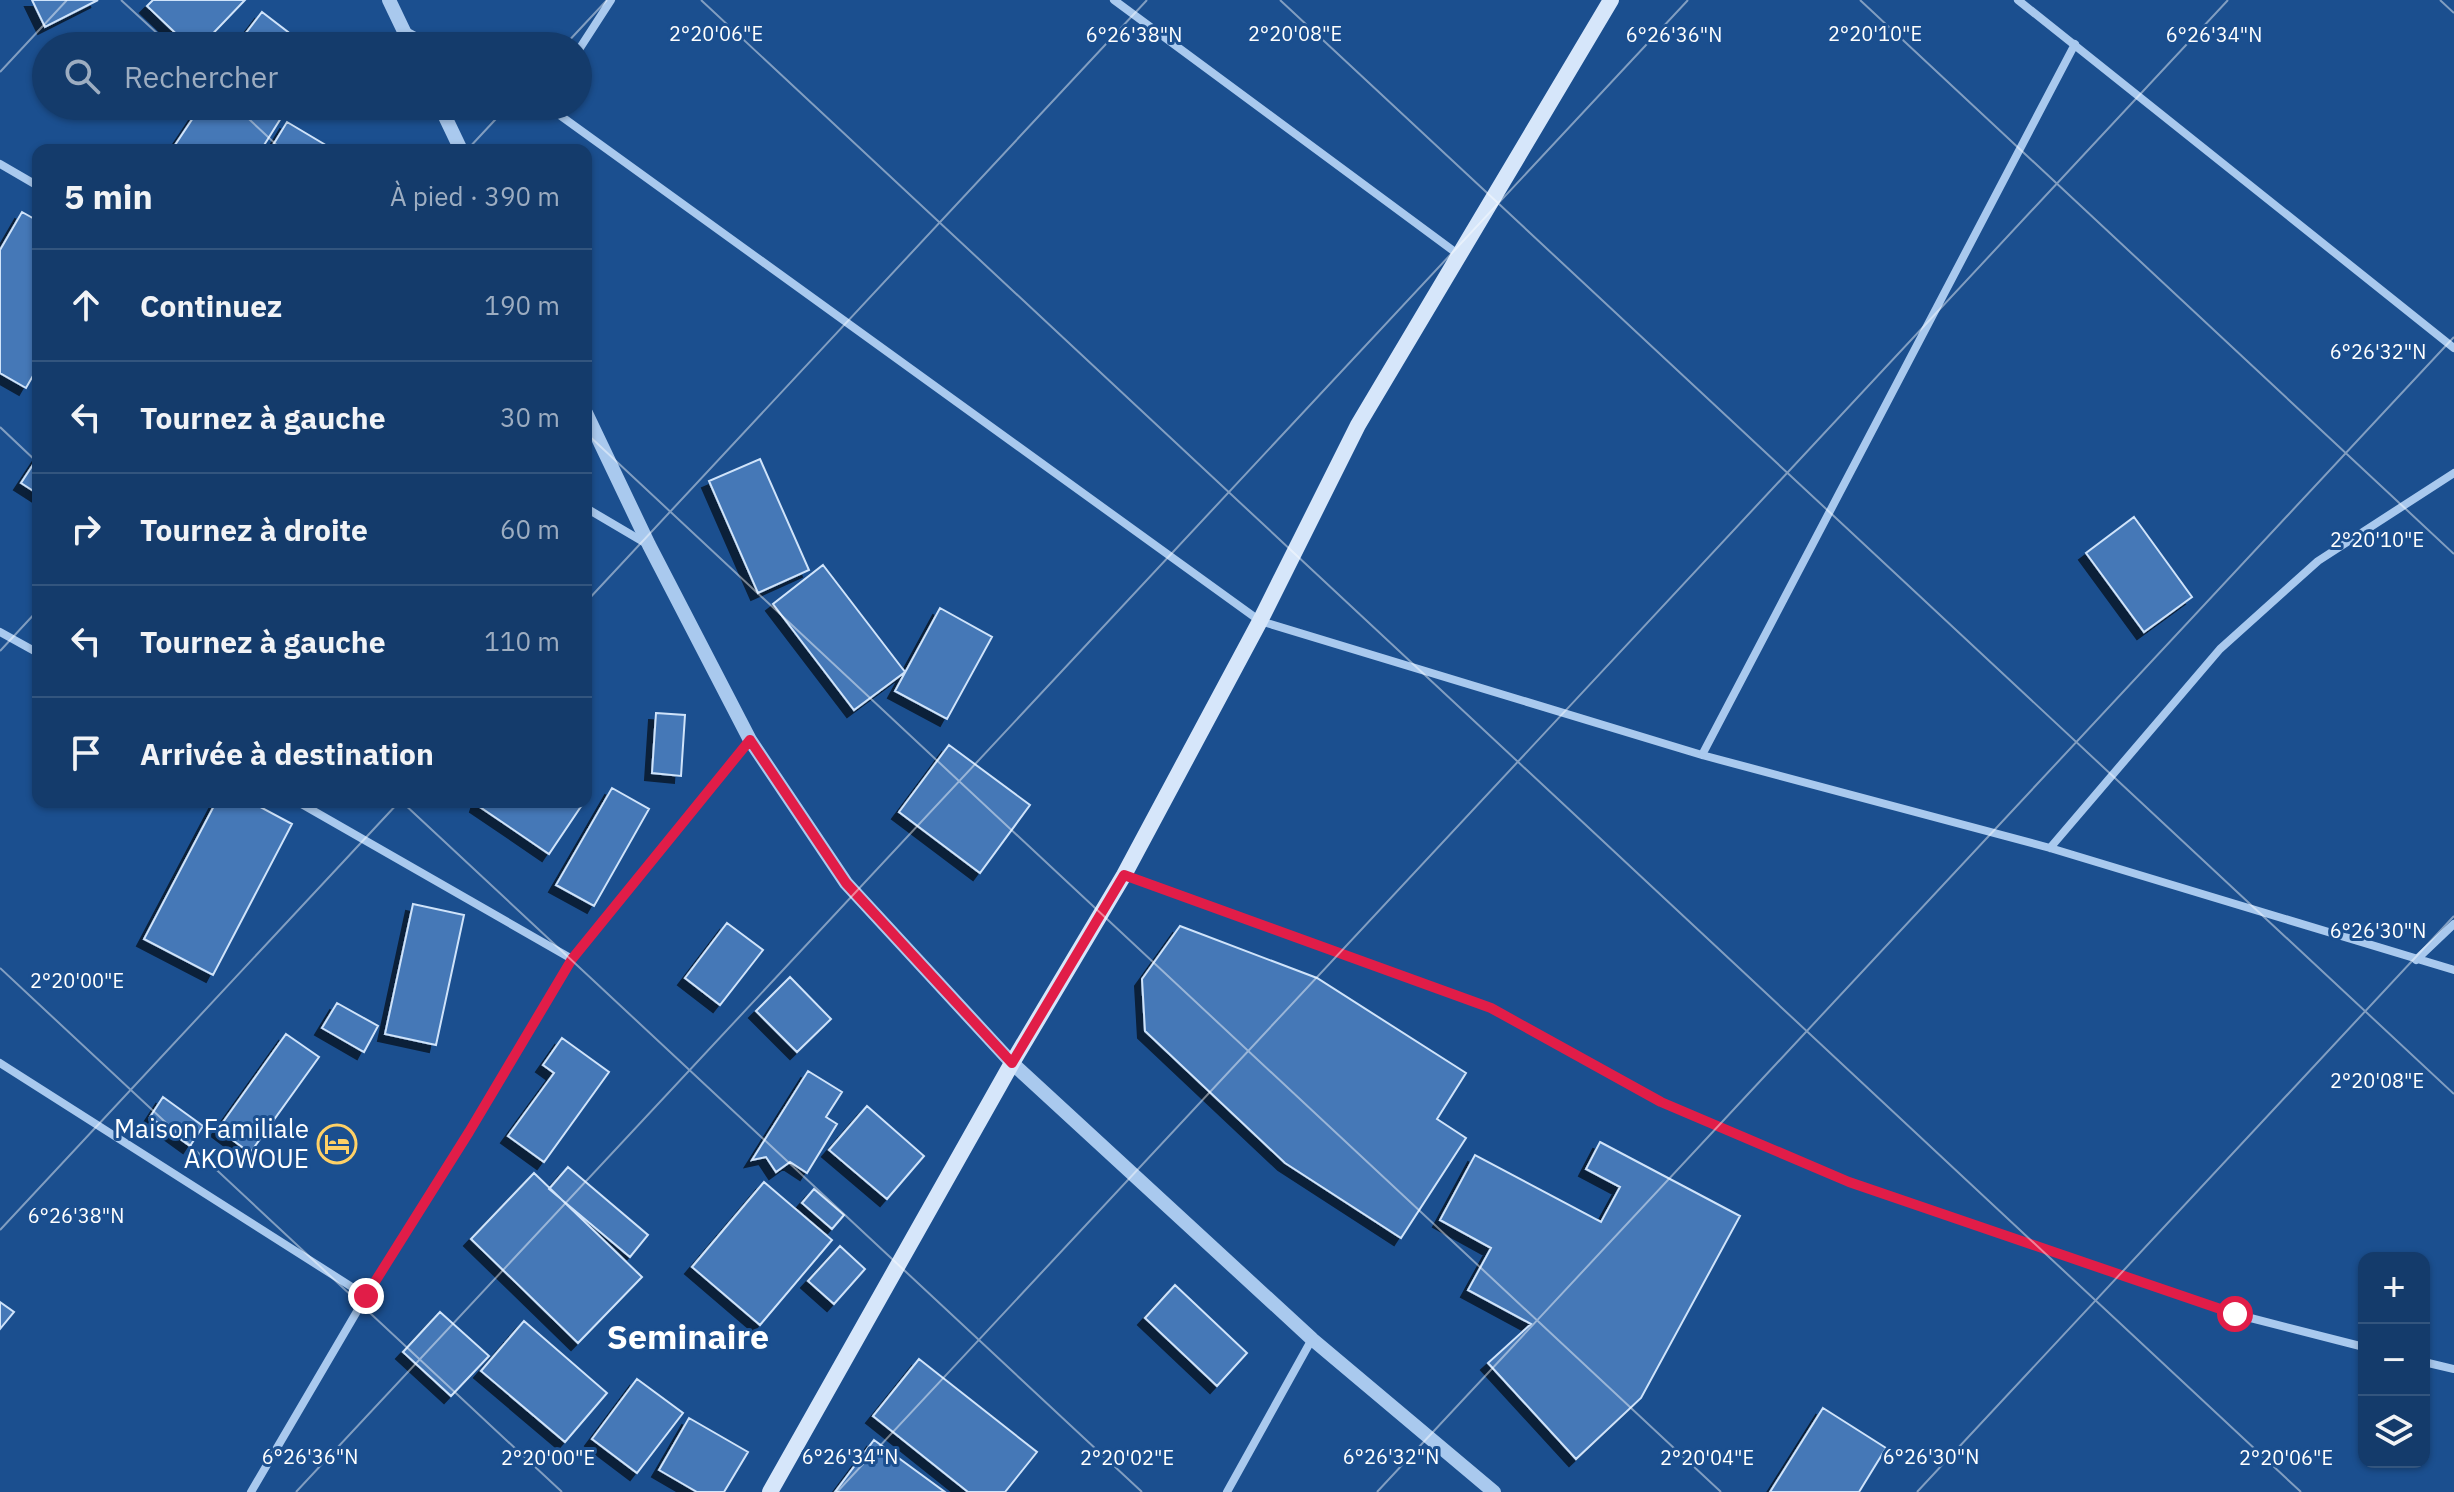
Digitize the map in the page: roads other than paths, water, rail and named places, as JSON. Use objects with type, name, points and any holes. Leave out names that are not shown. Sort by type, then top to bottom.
[{"type":"main road","points":[[770,1492],[1012,1063],[1124,875],[1260,621],[1358,425],[1611,0]]},
{"type":"street","points":[[389,0],[403,30],[407,32]]},
{"type":"street","points":[[590,32],[611,0]]},
{"type":"street","points":[[1114,0],[1459,255]]},
{"type":"street","points":[[2018,0],[2454,348]]},
{"type":"street","points":[[1702,755],[2075,44]]},
{"type":"street","points":[[447,120],[458,144]]},
{"type":"street","points":[[566,120],[1260,621],[1702,755],[2050,848],[2454,970]]},
{"type":"street","points":[[0,164],[32,183]]},
{"type":"street","points":[[592,426],[649,545],[750,740],[846,883],[1012,1063],[1312,1339],[1494,1492]]},
{"type":"street","points":[[2050,848],[2220,649],[2318,561],[2454,473]]},
{"type":"street","points":[[592,512],[649,545]]},
{"type":"street","points":[[0,632],[32,650]]},
{"type":"street","points":[[251,1492],[366,1296],[572,959],[750,740]]},
{"type":"street","points":[[308,808],[572,959]]},
{"type":"street","points":[[1124,875],[1491,1008],[1661,1102],[1849,1182],[2235,1314],[2358,1345]]},
{"type":"street","points":[[2416,960],[2454,924]]},
{"type":"street","points":[[0,1063],[366,1296]]},
{"type":"street","points":[[1227,1492],[1312,1339]]},
{"type":"street","points":[[2430,1363],[2454,1369]]},
{"type":"place","name":"Maison Familiale AKOWOUE","points":[[337,1144]]},
{"type":"district","name":"Seminaire","points":[[688,1337]]}]
